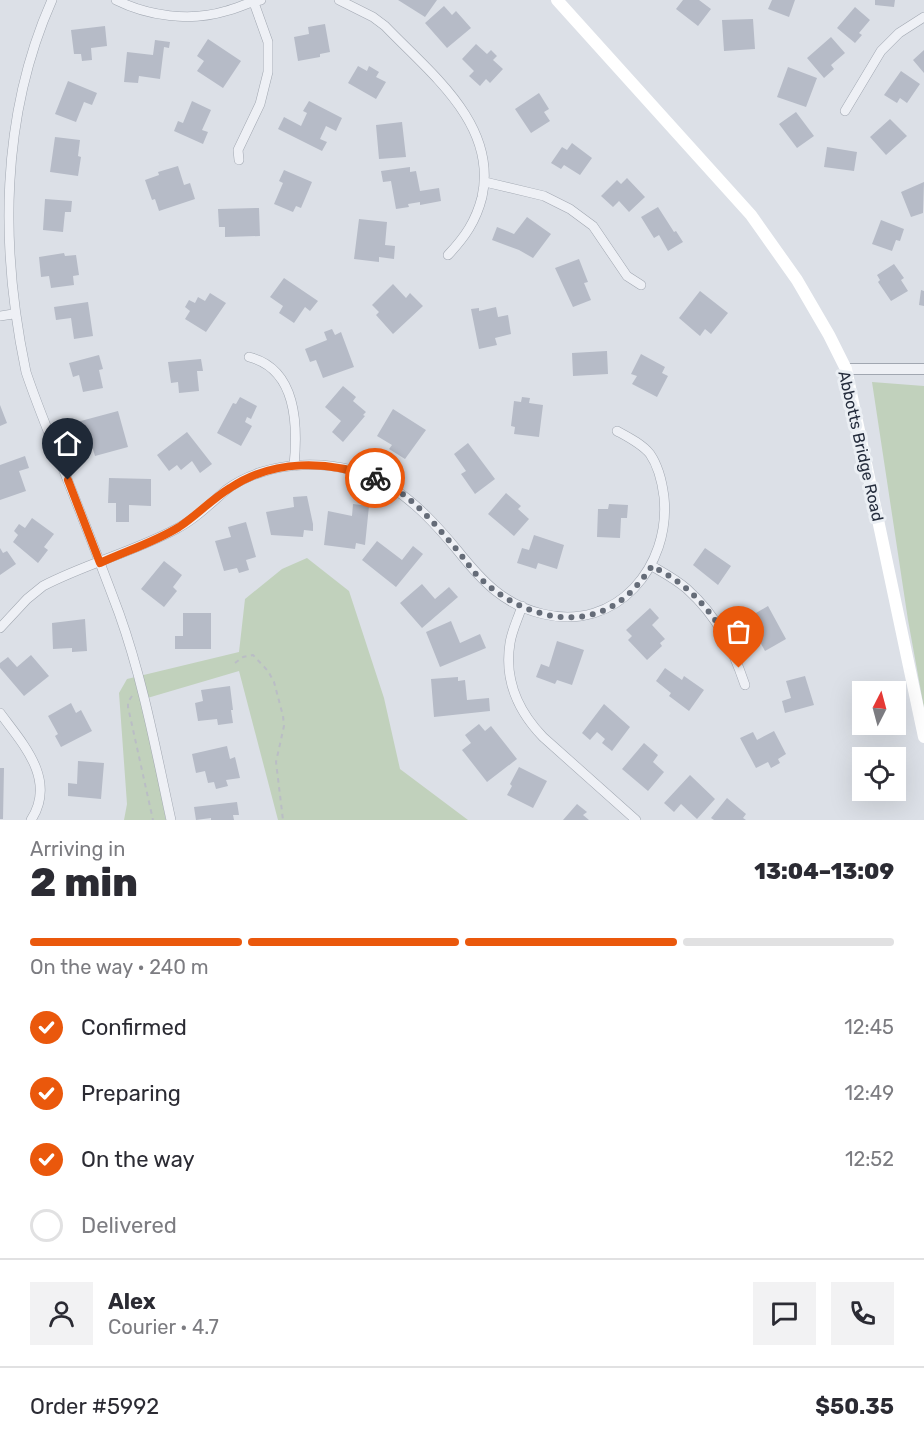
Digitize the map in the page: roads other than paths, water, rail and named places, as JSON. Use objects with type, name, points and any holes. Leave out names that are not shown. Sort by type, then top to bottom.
[{"type":"main road","name":"Abbotts Bridge Road","points":[[557,0],[752,215],[803,289],[846,369],[924,737]]},
{"type":"street","points":[[52,0],[30,53],[3,173],[3,240],[13,314],[26,370],[100,563],[137,668],[171,820]]},
{"type":"street","points":[[116,0],[133,9],[161,15],[187,16],[224,12],[256,0],[268,42],[268,72],[260,104],[238,150],[239,160]]},
{"type":"street","points":[[339,0],[373,17],[385,26],[457,101],[478,138],[485,169],[481,201],[465,238],[448,255]]},
{"type":"street","points":[[845,111],[881,51],[899,33],[924,17]]},
{"type":"street","points":[[485,183],[544,196],[570,209],[593,226],[627,276],[641,285]]},
{"type":"street","points":[[0,316],[13,314]]},
{"type":"street","points":[[249,357],[261,360],[272,367],[280,375],[286,388],[296,425],[294,466]]},
{"type":"street","points":[[846,369],[924,369]]},
{"type":"street","points":[[0,628],[27,599],[43,586],[176,528],[249,476],[275,468],[294,466],[334,467],[386,482],[405,495],[421,511],[479,578],[502,596],[522,606],[543,614],[562,617],[598,612],[614,606],[628,594],[652,566],[662,538],[666,517],[661,477],[649,453],[635,441],[617,431]]},
{"type":"street","points":[[652,566],[687,589],[712,616],[733,650],[745,685]]},
{"type":"street","points":[[522,606],[510,642],[509,670],[516,699],[530,723],[543,737],[636,820]]},
{"type":"street","points":[[0,713],[32,757],[39,773],[39,796],[31,820]]}]
